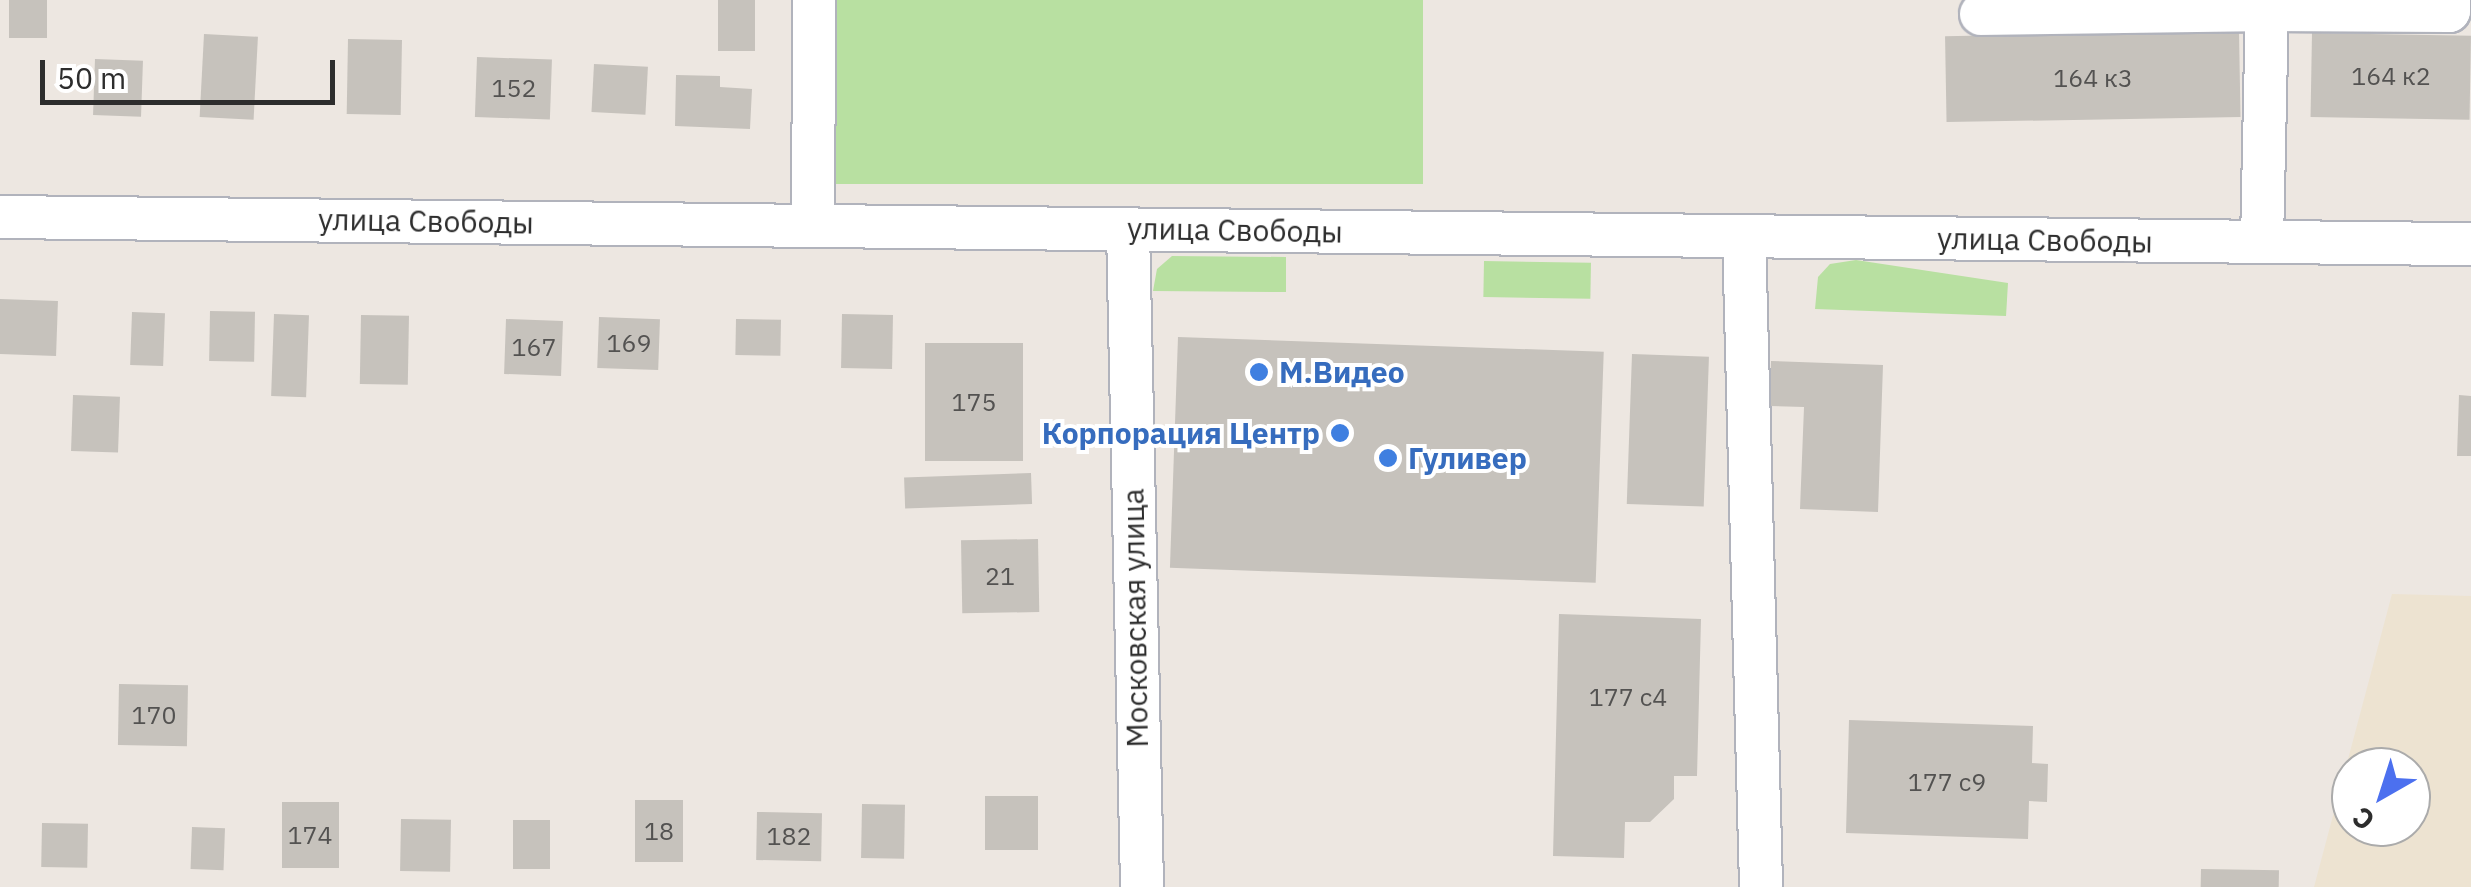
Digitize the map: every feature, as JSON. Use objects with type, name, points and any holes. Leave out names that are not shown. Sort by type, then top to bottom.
[{"type":"street","points":[[813,224],[814,0]]},
{"type":"street","points":[[1981,14],[2450,11],[2450,0]]},
{"type":"street","points":[[2262,242],[2267,10]]},
{"type":"street","name":"улица Свободы","points":[[0,217],[2471,244]]},
{"type":"street","name":"Московская улица","points":[[1128,229],[1142,887]]},
{"type":"street","points":[[1744,236],[1761,887]]},
{"type":"shaded area","points":[[2392,594],[2471,596],[2471,887],[2314,887],[2331,823],[2331,847],[2431,847],[2431,747],[2351,747]]},
{"type":"green space","points":[[832,0],[1423,0],[1423,184],[832,184]]},
{"type":"green space","points":[[1172,256],[1286,257],[1286,292],[1153,291],[1157,269]]},
{"type":"green space","points":[[1856,260],[2008,283],[2006,316],[1815,309],[1818,277],[1830,264]]},
{"type":"green space","points":[[1484,261],[1591,263],[1590,299],[1483,297]]},
{"type":"building","points":[[9,0],[47,0],[47,38],[9,38]]},
{"type":"building","points":[[718,0],[755,0],[755,51],[718,51]]},
{"type":"building","points":[[2239,31],[2241,117],[1947,122],[1945,36]]},
{"type":"building","points":[[2312,33],[2471,36],[2470,120],[2311,117]]},
{"type":"building","points":[[204,34],[258,37],[254,120],[200,117]]},
{"type":"building","points":[[348,39],[402,40],[401,115],[347,114]]},
{"type":"building","points":[[477,57],[552,60],[550,120],[475,117]]},
{"type":"building","points":[[95,59],[143,61],[141,117],[93,115]]},
{"type":"building","points":[[594,64],[648,67],[645,115],[591,112]]},
{"type":"building","points":[[676,75],[720,76],[720,87],[752,89],[750,129],[675,126]]},
{"type":"building","points":[[0,299],[58,301],[56,356],[0,354]]},
{"type":"building","points":[[210,311],[255,312],[254,362],[209,361]]},
{"type":"building","points":[[132,312],[165,313],[163,366],[130,365]]},
{"type":"building","points":[[274,314],[309,315],[306,397],[271,396]]},
{"type":"building","points":[[842,314],[893,315],[892,369],[841,368]]},
{"type":"building","points":[[361,315],[409,316],[408,385],[360,384]]},
{"type":"building","points":[[599,317],[660,319],[658,370],[597,368]]},
{"type":"building","points":[[506,319],[563,321],[561,376],[504,374]]},
{"type":"building","points":[[736,319],[781,320],[780,356],[735,355]]},
{"type":"building","name":"Гуливер","points":[[1178,337],[1604,352],[1596,583],[1170,568]]},
{"type":"building","points":[[925,343],[1023,343],[1023,461],[925,461]]},
{"type":"building","points":[[1632,354],[1709,357],[1704,507],[1627,504]]},
{"type":"building","points":[[1771,361],[1883,365],[1878,512],[1800,509],[1804,407],[1770,406]]},
{"type":"building","points":[[73,395],[120,397],[118,453],[71,451]]},
{"type":"building","points":[[2459,395],[2471,396],[2471,456],[2457,456]]},
{"type":"building","points":[[1031,473],[1032,504],[905,508],[904,477]]},
{"type":"building","points":[[1038,539],[1039,612],[962,613],[961,540]]},
{"type":"building","points":[[1559,614],[1701,619],[1697,776],[1674,776],[1674,799],[1650,822],[1625,822],[1624,858],[1553,856]]},
{"type":"building","points":[[119,684],[188,685],[187,746],[118,745]]},
{"type":"building","points":[[1849,720],[2033,726],[2032,763],[2048,764],[2047,802],[2029,801],[2028,839],[1846,833]]},
{"type":"building","points":[[985,796],[1038,796],[1038,850],[985,850]]},
{"type":"building","points":[[635,800],[683,800],[683,862],[635,862]]},
{"type":"building","points":[[282,802],[339,802],[339,868],[282,868]]},
{"type":"building","points":[[862,804],[905,805],[904,859],[861,858]]},
{"type":"building","points":[[757,812],[822,813],[821,861],[756,860]]},
{"type":"building","points":[[401,819],[451,820],[450,872],[400,871]]},
{"type":"building","points":[[513,820],[550,820],[550,869],[513,869]]},
{"type":"building","points":[[42,823],[88,824],[87,868],[41,867]]},
{"type":"building","points":[[192,827],[225,828],[224,870],[191,869]]},
{"type":"building","points":[[2201,869],[2279,870],[2279,887],[2201,887]]},
{"type":"place","name":"М.Видео","points":[[1259,372]]},
{"type":"place","name":"Корпорация Центр","points":[[1340,433]]},
{"type":"place","name":"Гуливер","points":[[1388,458]]}]
